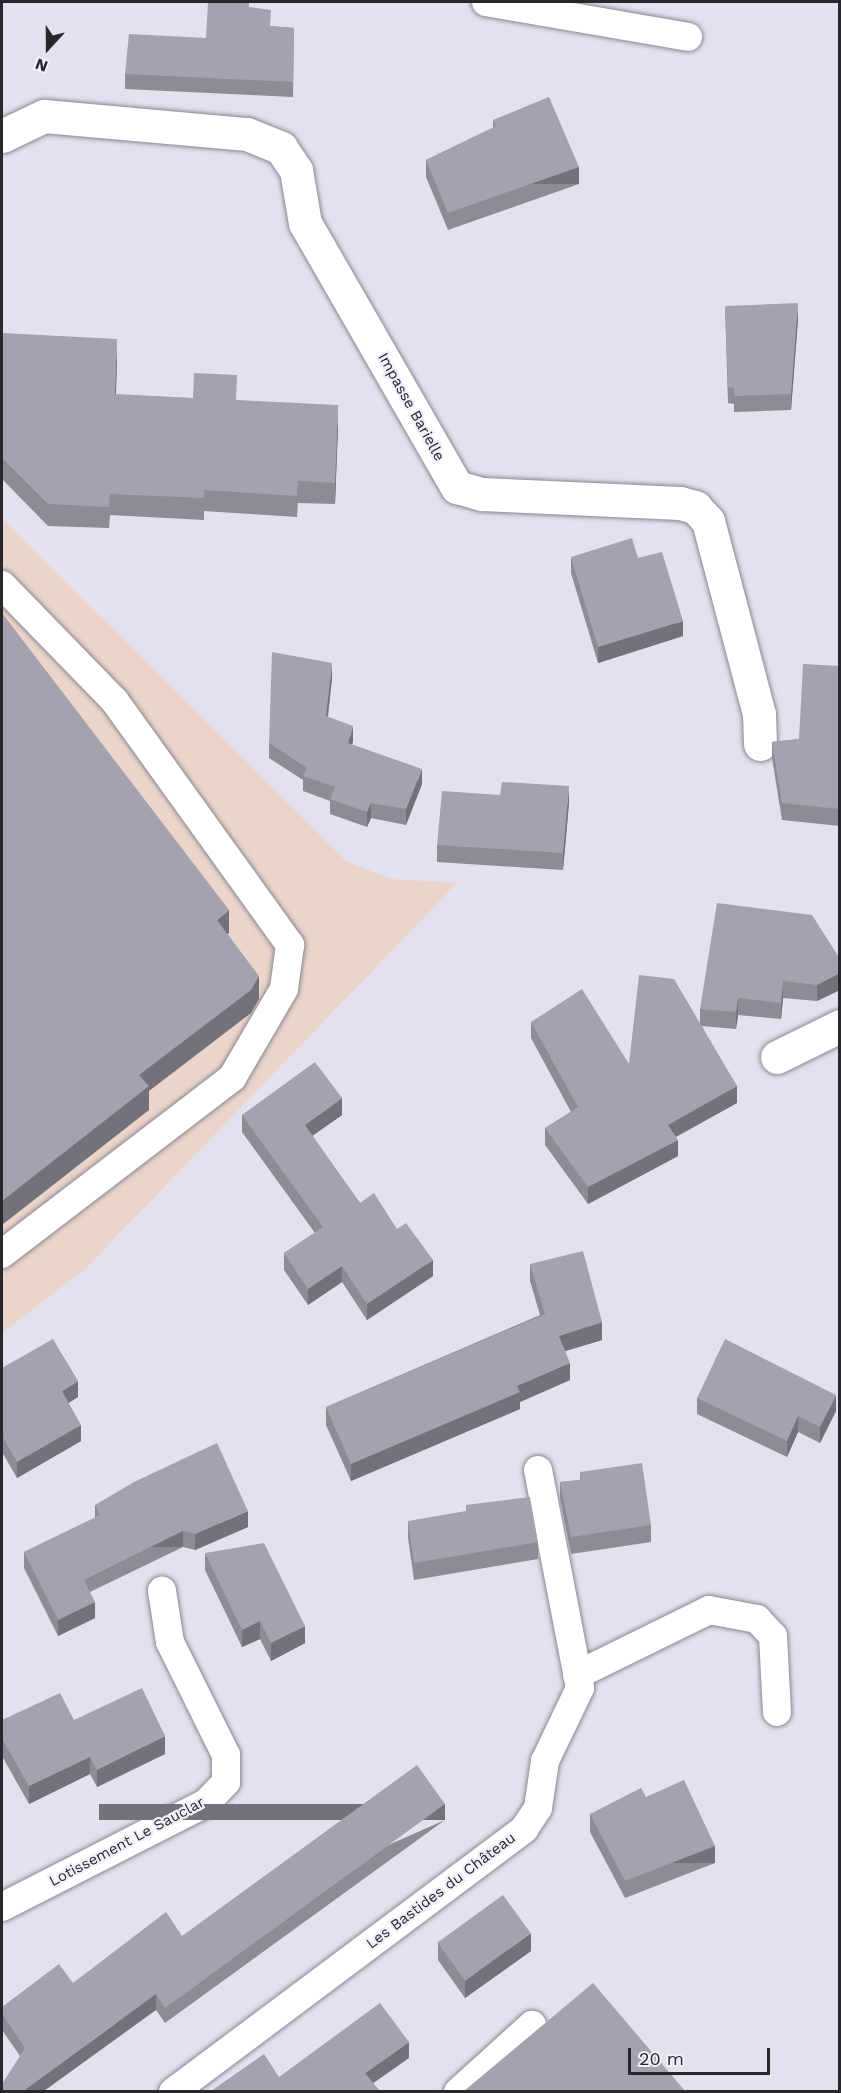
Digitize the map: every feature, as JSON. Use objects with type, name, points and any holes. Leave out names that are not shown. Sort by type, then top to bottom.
[{"type":"street","name":"Impasse Barielle","points":[[2,136],[44,116],[247,134],[281,148],[296,170],[305,223],[457,487],[482,494],[680,503],[695,507],[708,521],[759,714],[760,744]]},
{"type":"street","points":[[777,1057],[840,1026]]},
{"type":"lane","points":[[486,2],[688,37]]},
{"type":"lane","points":[[2,585],[114,700],[290,945],[284,989],[232,1078],[2,1254]]},
{"type":"lane","name":"Les Bastides du Château","points":[[173,2091],[524,1829],[538,1808],[544,1761],[580,1688],[538,1470]]},
{"type":"lane","name":"Lotissement Le Sauclar","points":[[2,1907],[206,1803],[226,1782],[226,1755],[170,1642],[162,1591]]},
{"type":"lane","points":[[577,1675],[709,1610],[757,1619],[774,1635],[777,1712]]},
{"type":"lane","points":[[458,2091],[532,2025]]},
{"type":"shaded area","points":[[2,518],[346,861],[391,879],[457,883],[86,1268],[2,1333]]},
{"type":"building","points":[[208,2],[249,2],[249,7],[271,10],[270,26],[294,28],[293,82],[125,74],[129,34],[206,38]]},
{"type":"building","points":[[549,97],[579,167],[448,213],[426,160],[496,126],[493,120]]},
{"type":"building","points":[[798,303],[791,394],[734,396],[734,388],[728,387],[725,306]]},
{"type":"building","points":[[2,333],[117,339],[115,394],[193,398],[194,373],[237,375],[236,400],[338,405],[335,483],[298,481],[297,496],[204,490],[204,498],[110,494],[109,507],[48,504],[2,458]]},
{"type":"building","points":[[632,538],[638,558],[662,552],[683,621],[598,647],[571,557]]},
{"type":"building","points":[[2,613],[229,910],[217,920],[259,976],[251,990],[139,1075],[149,1086],[2,1201]]},
{"type":"building","points":[[272,652],[332,663],[326,716],[353,726],[348,743],[422,769],[406,809],[371,803],[367,812],[330,799],[335,787],[303,776],[307,768],[269,743]]},
{"type":"building","points":[[803,664],[840,666],[840,809],[782,803],[772,742],[799,739]]},
{"type":"building","points":[[502,782],[569,786],[563,853],[437,845],[442,791],[500,795]]},
{"type":"building","points":[[717,903],[812,915],[840,959],[840,973],[817,985],[783,981],[781,1003],[738,998],[736,1012],[700,1009]]},
{"type":"building","points":[[639,975],[674,979],[737,1086],[668,1125],[678,1140],[588,1187],[545,1128],[578,1107],[531,1022],[582,989],[629,1064]]},
{"type":"building","points":[[315,1062],[342,1098],[305,1125],[360,1203],[374,1193],[397,1229],[406,1223],[433,1260],[367,1304],[342,1266],[308,1289],[284,1253],[323,1227],[242,1115]]},
{"type":"building","points":[[583,1251],[602,1322],[559,1336],[570,1363],[517,1386],[520,1392],[351,1464],[326,1407],[545,1314],[530,1264]]},
{"type":"building","points":[[53,1339],[78,1381],[62,1391],[81,1425],[17,1462],[2,1436],[2,1368]]},
{"type":"building","points":[[725,1339],[836,1395],[820,1427],[798,1416],[787,1441],[697,1398]]},
{"type":"building","points":[[217,1443],[248,1511],[195,1534],[183,1531],[84,1580],[95,1602],[58,1620],[24,1552],[100,1515],[95,1505],[134,1482]]},
{"type":"building","points":[[642,1463],[651,1525],[571,1537],[560,1482],[581,1480],[580,1472]]},
{"type":"building","points":[[530,1497],[538,1542],[414,1563],[408,1521],[466,1511],[466,1505]]},
{"type":"building","points":[[264,1543],[305,1626],[271,1643],[260,1621],[242,1630],[205,1553]]},
{"type":"building","points":[[142,1688],[165,1736],[97,1770],[90,1757],[29,1786],[2,1739],[2,1720],[60,1693],[74,1720]]},
{"type":"building","points":[[417,1765],[445,1804],[165,2008],[156,1994],[23,2091],[2,2091],[2,2084],[25,2048],[2,2014],[2,2007],[59,1964],[73,1983],[166,1912],[182,1936]]},
{"type":"building","points":[[684,1780],[715,1846],[625,1881],[590,1814],[641,1788],[646,1797]]},
{"type":"building","points":[[503,1895],[531,1933],[465,1981],[437,1943]]},
{"type":"building","points":[[593,1983],[685,2091],[464,2091]]},
{"type":"building","points":[[380,2003],[409,2042],[365,2073],[380,2091],[211,2091],[264,2054],[279,2077]]}]
